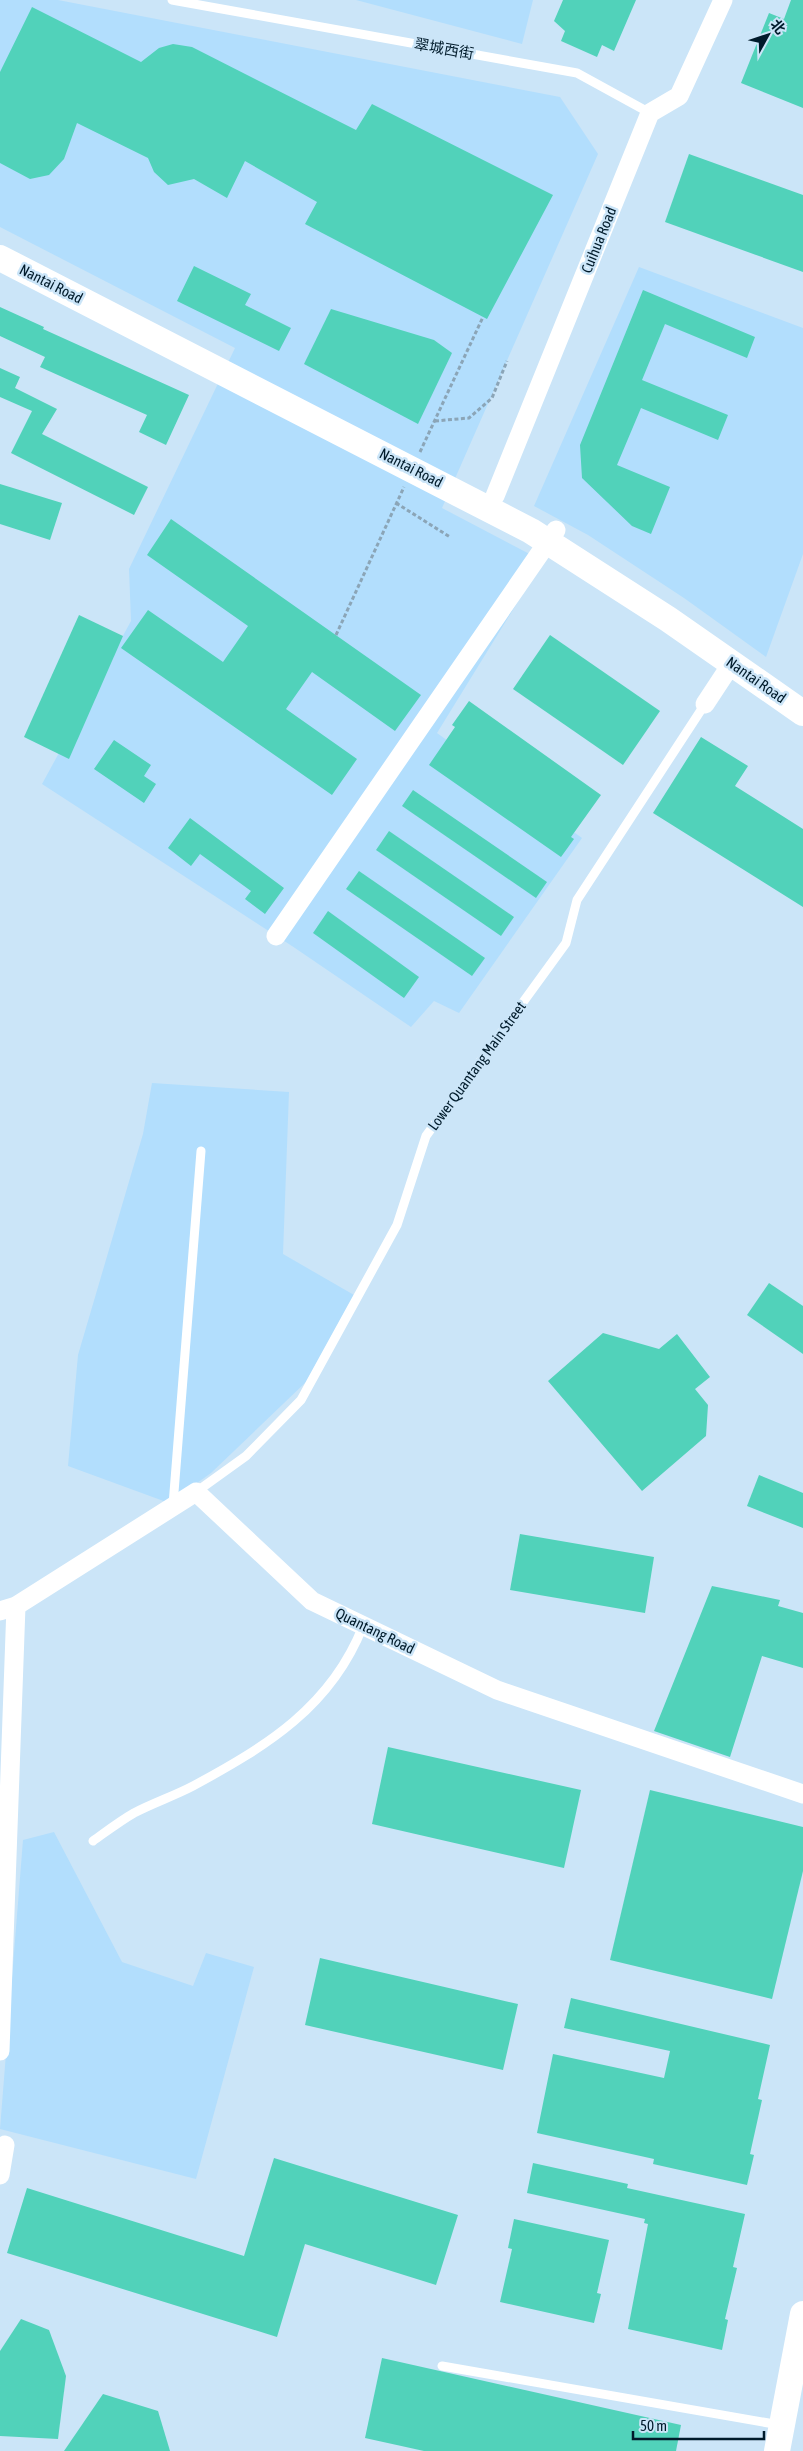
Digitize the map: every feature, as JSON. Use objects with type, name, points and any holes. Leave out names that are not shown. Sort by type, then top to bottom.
[{"type":"main road","name":"Nantai Road","points":[[0,244],[495,496],[803,713]]},
{"type":"main road","name":"Nantai Road","points":[[0,258],[463,495],[621,570],[803,692]]},
{"type":"main road","points":[[777,2451],[803,2314]]},
{"type":"street","points":[[650,113],[679,96],[723,0]]},
{"type":"street","name":"Cuihua Road","points":[[495,496],[650,113]]},
{"type":"street","points":[[276,936],[552,536]]},
{"type":"street","points":[[705,704],[732,663]]},
{"type":"street","points":[[0,2052],[8,1609],[196,1492]]},
{"type":"street","name":"Quantang Road","points":[[196,1492],[312,1601],[497,1690],[803,1794]]},
{"type":"street","points":[[0,2175],[5,2145]]},
{"type":"lane","name":"翠城西街","points":[[172,0],[577,73],[650,113]]},
{"type":"lane","name":"Lower Quantang Main Street","points":[[196,1492],[246,1456],[300,1400],[397,1225],[426,1136],[566,943],[577,900],[705,704]]},
{"type":"lane","points":[[173,1505],[201,1151]]},
{"type":"lane","points":[[93,1841],[133,1813],[192,1787],[286,1730],[303,1715],[341,1672],[353,1652],[364,1626]]},
{"type":"lane","points":[[442,2366],[782,2426]]},
{"type":"path","points":[[435,421],[469,418],[492,398],[507,361]]},
{"type":"path","points":[[396,503],[450,537]]},
{"type":"shaded area","points":[[0,0],[58,0],[560,97],[598,154],[442,508],[543,561],[437,733],[582,838],[459,1013],[434,1001],[411,1027],[292,946],[42,784],[131,621],[129,569],[235,348],[0,227]]},
{"type":"shaded area","points":[[356,0],[533,0],[522,44]]},
{"type":"shaded area","points":[[639,267],[803,328],[803,554],[766,657],[684,598],[588,535],[534,506]]},
{"type":"shaded area","points":[[152,1083],[289,1092],[283,1254],[354,1295],[306,1382],[211,1473],[169,1503],[68,1466],[78,1355],[143,1134]]},
{"type":"shaded area","points":[[54,1832],[122,1962],[193,1986],[206,1953],[254,1967],[196,2179],[0,2129],[23,1840]]},
{"type":"building","points":[[563,0],[636,0],[614,51],[602,45],[597,57],[561,41],[565,31],[554,21]]},
{"type":"building","points":[[791,0],[803,0],[803,108],[741,83],[769,13],[784,19]]},
{"type":"building","points":[[32,7],[141,62],[159,48],[173,44],[192,47],[356,130],[372,104],[553,195],[487,319],[305,224],[317,202],[245,161],[227,198],[194,179],[168,185],[154,172],[148,158],[77,123],[64,159],[49,175],[30,179],[0,163],[0,72]]},
{"type":"building","points":[[689,154],[803,195],[803,272],[665,222]]},
{"type":"building","points":[[194,266],[251,294],[245,305],[291,328],[279,351],[177,301]]},
{"type":"building","points":[[643,290],[755,337],[747,358],[665,324],[642,380],[728,415],[718,440],[641,408],[617,465],[670,487],[651,534],[632,526],[582,478],[580,445]]},
{"type":"building","points":[[0,307],[44,327],[43,329],[189,395],[166,445],[139,432],[147,415],[40,367],[45,357],[0,336]]},
{"type":"building","points":[[331,309],[434,340],[452,353],[418,424],[304,364]]},
{"type":"building","points":[[0,368],[20,377],[15,388],[57,409],[42,434],[148,487],[134,515],[11,453],[32,411],[0,397]]},
{"type":"building","points":[[0,484],[62,503],[50,540],[0,524]]},
{"type":"building","points":[[171,519],[421,695],[395,731],[312,672],[286,709],[357,759],[332,795],[121,648],[148,610],[223,662],[248,626],[147,555]]},
{"type":"building","points":[[79,615],[123,636],[69,759],[24,737]]},
{"type":"building","points":[[550,635],[660,711],[623,765],[513,689]]},
{"type":"building","points":[[469,701],[601,795],[571,837],[574,839],[561,857],[429,765],[455,727],[452,725]]},
{"type":"building","points":[[701,737],[748,766],[735,786],[803,829],[803,907],[653,813]]},
{"type":"building","points":[[114,740],[151,765],[144,776],[156,784],[144,803],[94,769]]},
{"type":"building","points":[[413,790],[547,882],[536,898],[402,806]]},
{"type":"building","points":[[190,818],[284,888],[265,914],[245,899],[251,891],[200,854],[191,866],[168,848]]},
{"type":"building","points":[[389,831],[514,917],[501,936],[376,850]]},
{"type":"building","points":[[359,871],[485,958],[472,976],[346,889]]},
{"type":"building","points":[[328,911],[419,977],[404,998],[313,933]]},
{"type":"building","points":[[769,1283],[803,1306],[803,1354],[747,1315]]},
{"type":"building","points":[[603,1333],[659,1349],[677,1334],[710,1377],[695,1389],[708,1405],[706,1436],[642,1491],[548,1381]]},
{"type":"building","points":[[759,1475],[803,1493],[803,1528],[747,1506]]},
{"type":"building","points":[[520,1534],[654,1557],[645,1613],[510,1590]]},
{"type":"building","points":[[712,1586],[780,1600],[778,1606],[803,1613],[803,1668],[762,1656],[730,1757],[654,1731]]},
{"type":"building","points":[[388,1747],[581,1790],[564,1868],[372,1824]]},
{"type":"building","points":[[650,1790],[803,1827],[803,1871],[772,1999],[610,1960]]},
{"type":"building","points":[[320,1958],[518,2004],[503,2070],[305,2025]]},
{"type":"building","points":[[571,1998],[770,2045],[758,2099],[762,2100],[750,2154],[754,2155],[747,2185],[653,2164],[654,2159],[537,2133],[553,2054],[664,2078],[670,2051],[564,2028]]},
{"type":"building","points":[[274,2158],[458,2215],[436,2285],[305,2244],[277,2337],[7,2253],[27,2188],[244,2256]]},
{"type":"building","points":[[533,2163],[628,2184],[627,2188],[745,2214],[733,2267],[737,2268],[725,2319],[728,2320],[722,2350],[628,2329],[648,2224],[644,2223],[645,2219],[527,2193]]},
{"type":"building","points":[[514,2219],[609,2240],[597,2293],[601,2294],[594,2323],[500,2302],[512,2249],[508,2248]]},
{"type":"building","points":[[21,2319],[49,2330],[66,2376],[58,2439],[0,2436],[0,2351]]},
{"type":"building","points":[[382,2358],[681,2425],[676,2451],[424,2451],[365,2438]]},
{"type":"building","points":[[103,2394],[158,2411],[170,2451],[64,2451]]}]
